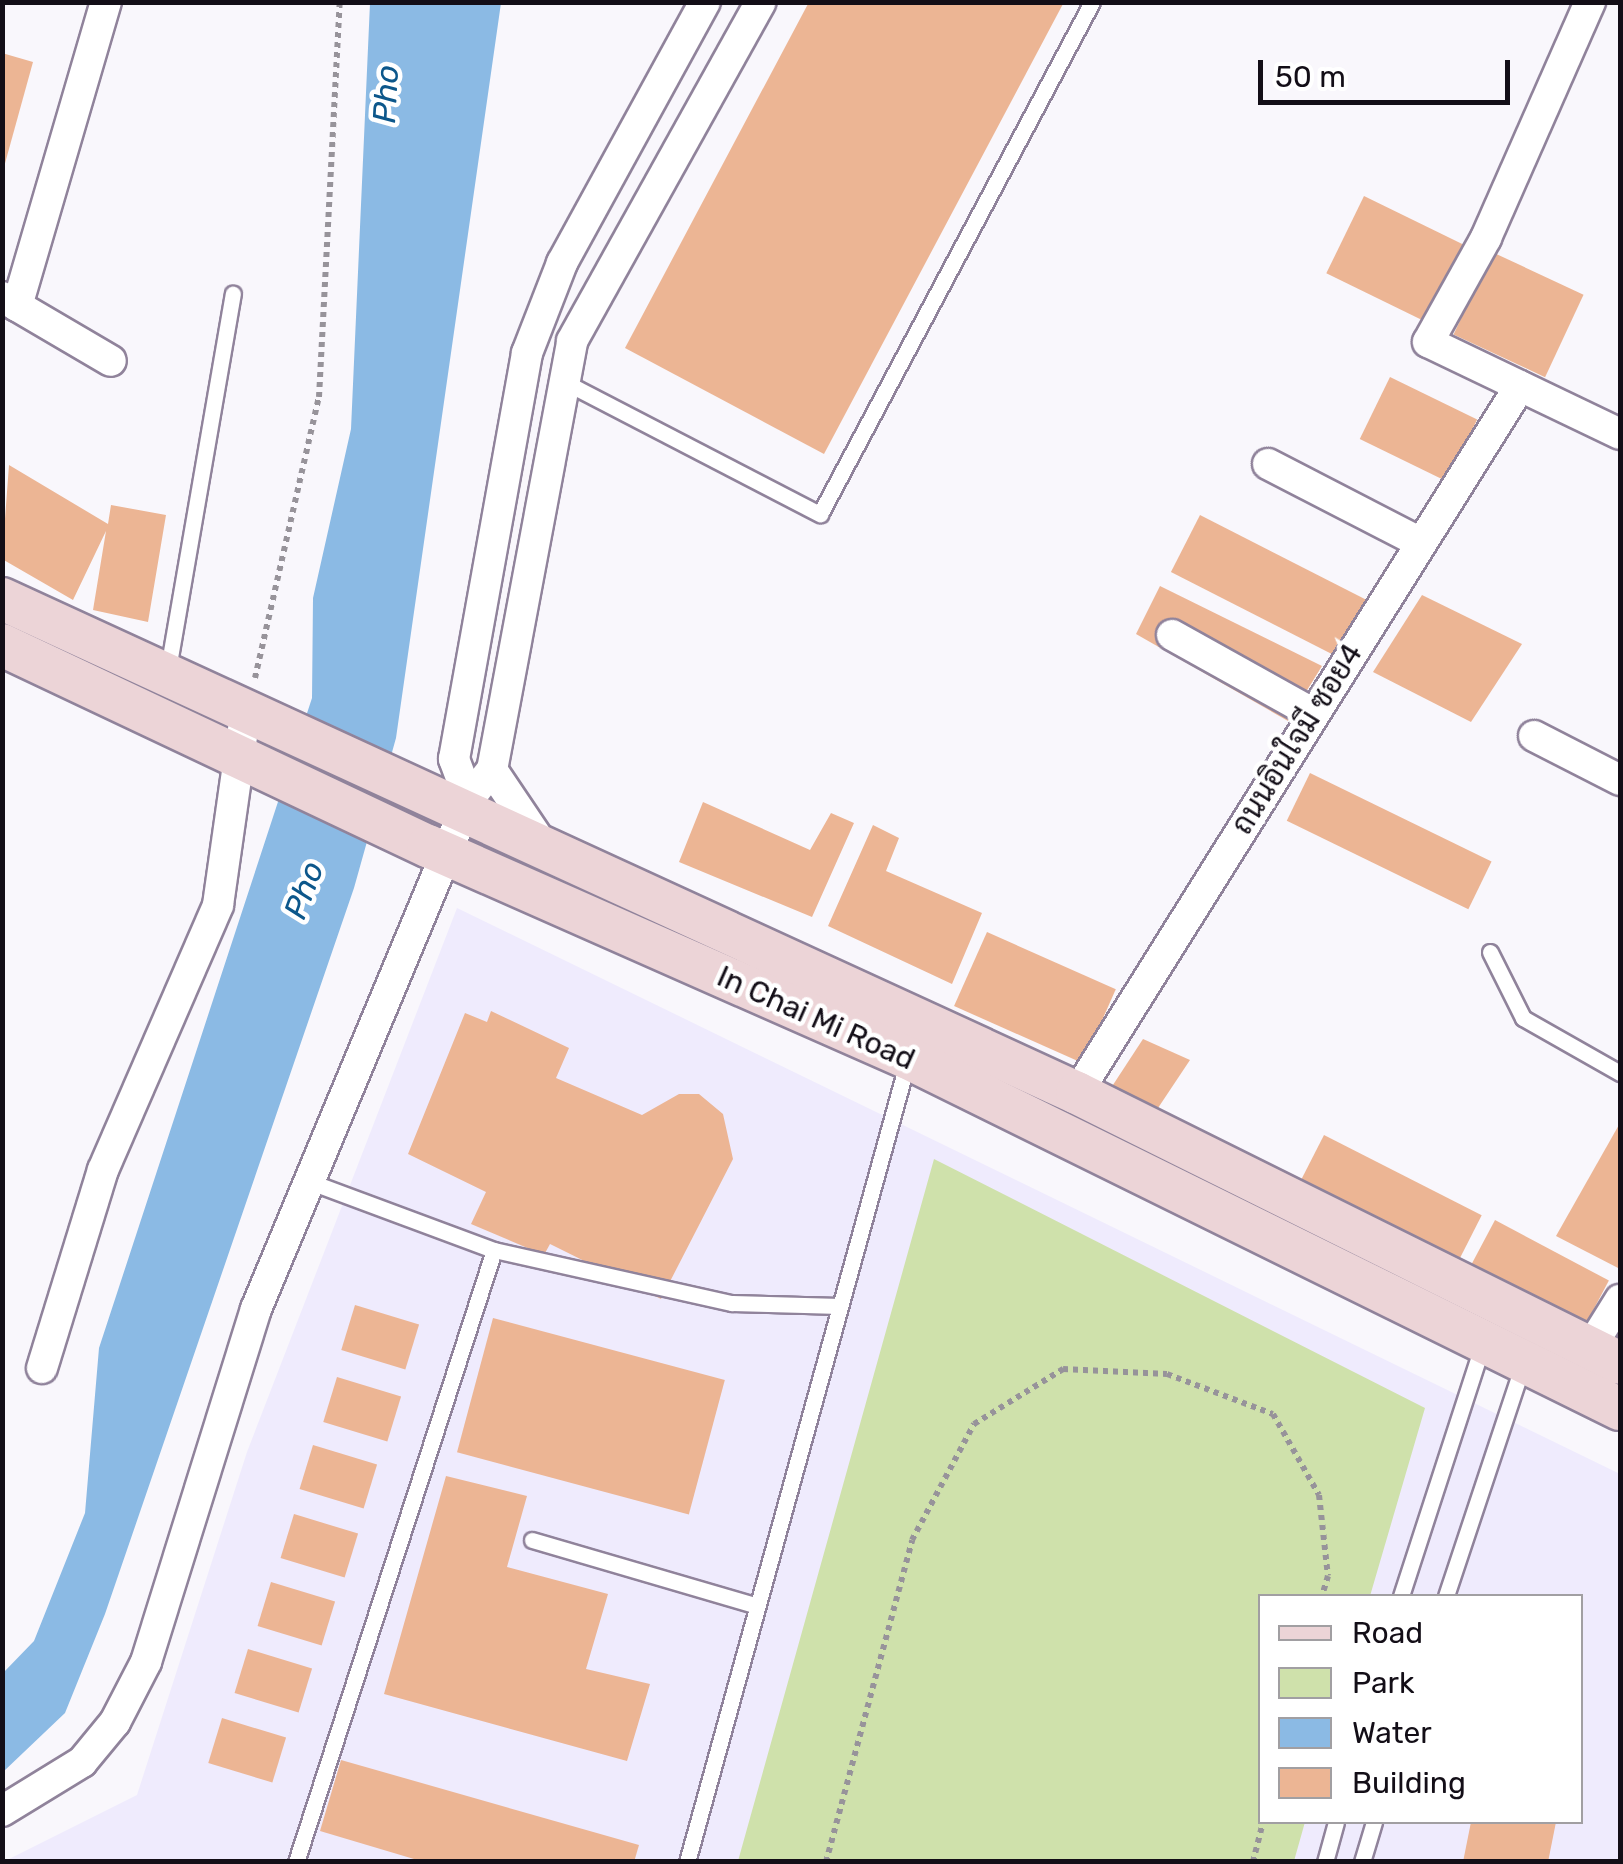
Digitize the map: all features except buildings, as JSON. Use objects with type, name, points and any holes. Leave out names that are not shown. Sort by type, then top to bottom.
[{"type":"main road","name":"In Chai Mi Road","points":[[2,598],[166,680],[459,807],[548,852],[1076,1093],[1533,1343],[1620,1410]]},
{"type":"main road","name":"In Chai Mi Road","points":[[2,645],[439,851],[1492,1322]]},
{"type":"main road","name":"In Chai Mi Road","points":[[1533,1343],[1606,1356]]},
{"type":"street","points":[[106,2],[10,302],[111,361]]},
{"type":"street","points":[[459,807],[454,760],[528,354],[562,263],[705,2]]},
{"type":"street","points":[[2,1811],[82,1762],[146,1662],[256,1309],[439,851],[459,807],[492,770],[561,380],[572,341],[761,2]]},
{"type":"street","points":[[1590,2],[1486,238],[1428,342],[1620,434]]},
{"type":"street","name":"ถนนอินใจมี ซอย4","points":[[1076,1093],[1520,386]]},
{"type":"street","points":[[1268,464],[1421,543]]},
{"type":"street","points":[[1172,636],[1312,713]]},
{"type":"street","points":[[42,1368],[103,1170],[218,905],[256,721]]},
{"type":"street","points":[[1534,736],[1620,780]]},
{"type":"street","points":[[492,770],[548,852]]},
{"type":"street","points":[[1606,1356],[1620,1300]]},
{"type":"lane","points":[[561,380],[820,514],[1092,2]]},
{"type":"lane","points":[[166,680],[233,294]]},
{"type":"lane","points":[[1490,952],[1524,1018],[1620,1074]]},
{"type":"lane","points":[[688,1862],[908,1058]]},
{"type":"lane","points":[[307,1180],[494,1250],[732,1303],[840,1306]]},
{"type":"lane","points":[[296,1862],[494,1250]]},
{"type":"lane","points":[[1402,1594],[1492,1322]]},
{"type":"lane","points":[[1447,1594],[1533,1343]]},
{"type":"lane","points":[[532,1540],[758,1606]]},
{"type":"lane","points":[[1326,1862],[1336,1824]]},
{"type":"lane","points":[[1362,1862],[1373,1824]]},
{"type":"path","points":[[256,721],[319,397],[340,2]]},
{"type":"path","points":[[826,1862],[912,1540],[974,1424],[1063,1369],[1167,1374],[1272,1414],[1319,1495],[1322,1594]]},
{"type":"path","points":[[1253,1862],[1262,1824]]},
{"type":"shaded area","points":[[457,908],[1620,1474],[1620,1861],[3,1862],[137,1795],[247,1452]]},
{"type":"green space","points":[[934,1159],[1425,1408],[1371,1594],[1258,1594],[1258,1824],[1304,1824],[1294,1861],[738,1861]]},
{"type":"water","name":"Pho","points":[[370,3],[501,3],[396,738],[354,888],[105,1614],[65,1713],[3,1772],[3,1673],[34,1641],[85,1513],[99,1348],[312,698],[313,598],[351,429]]}]
